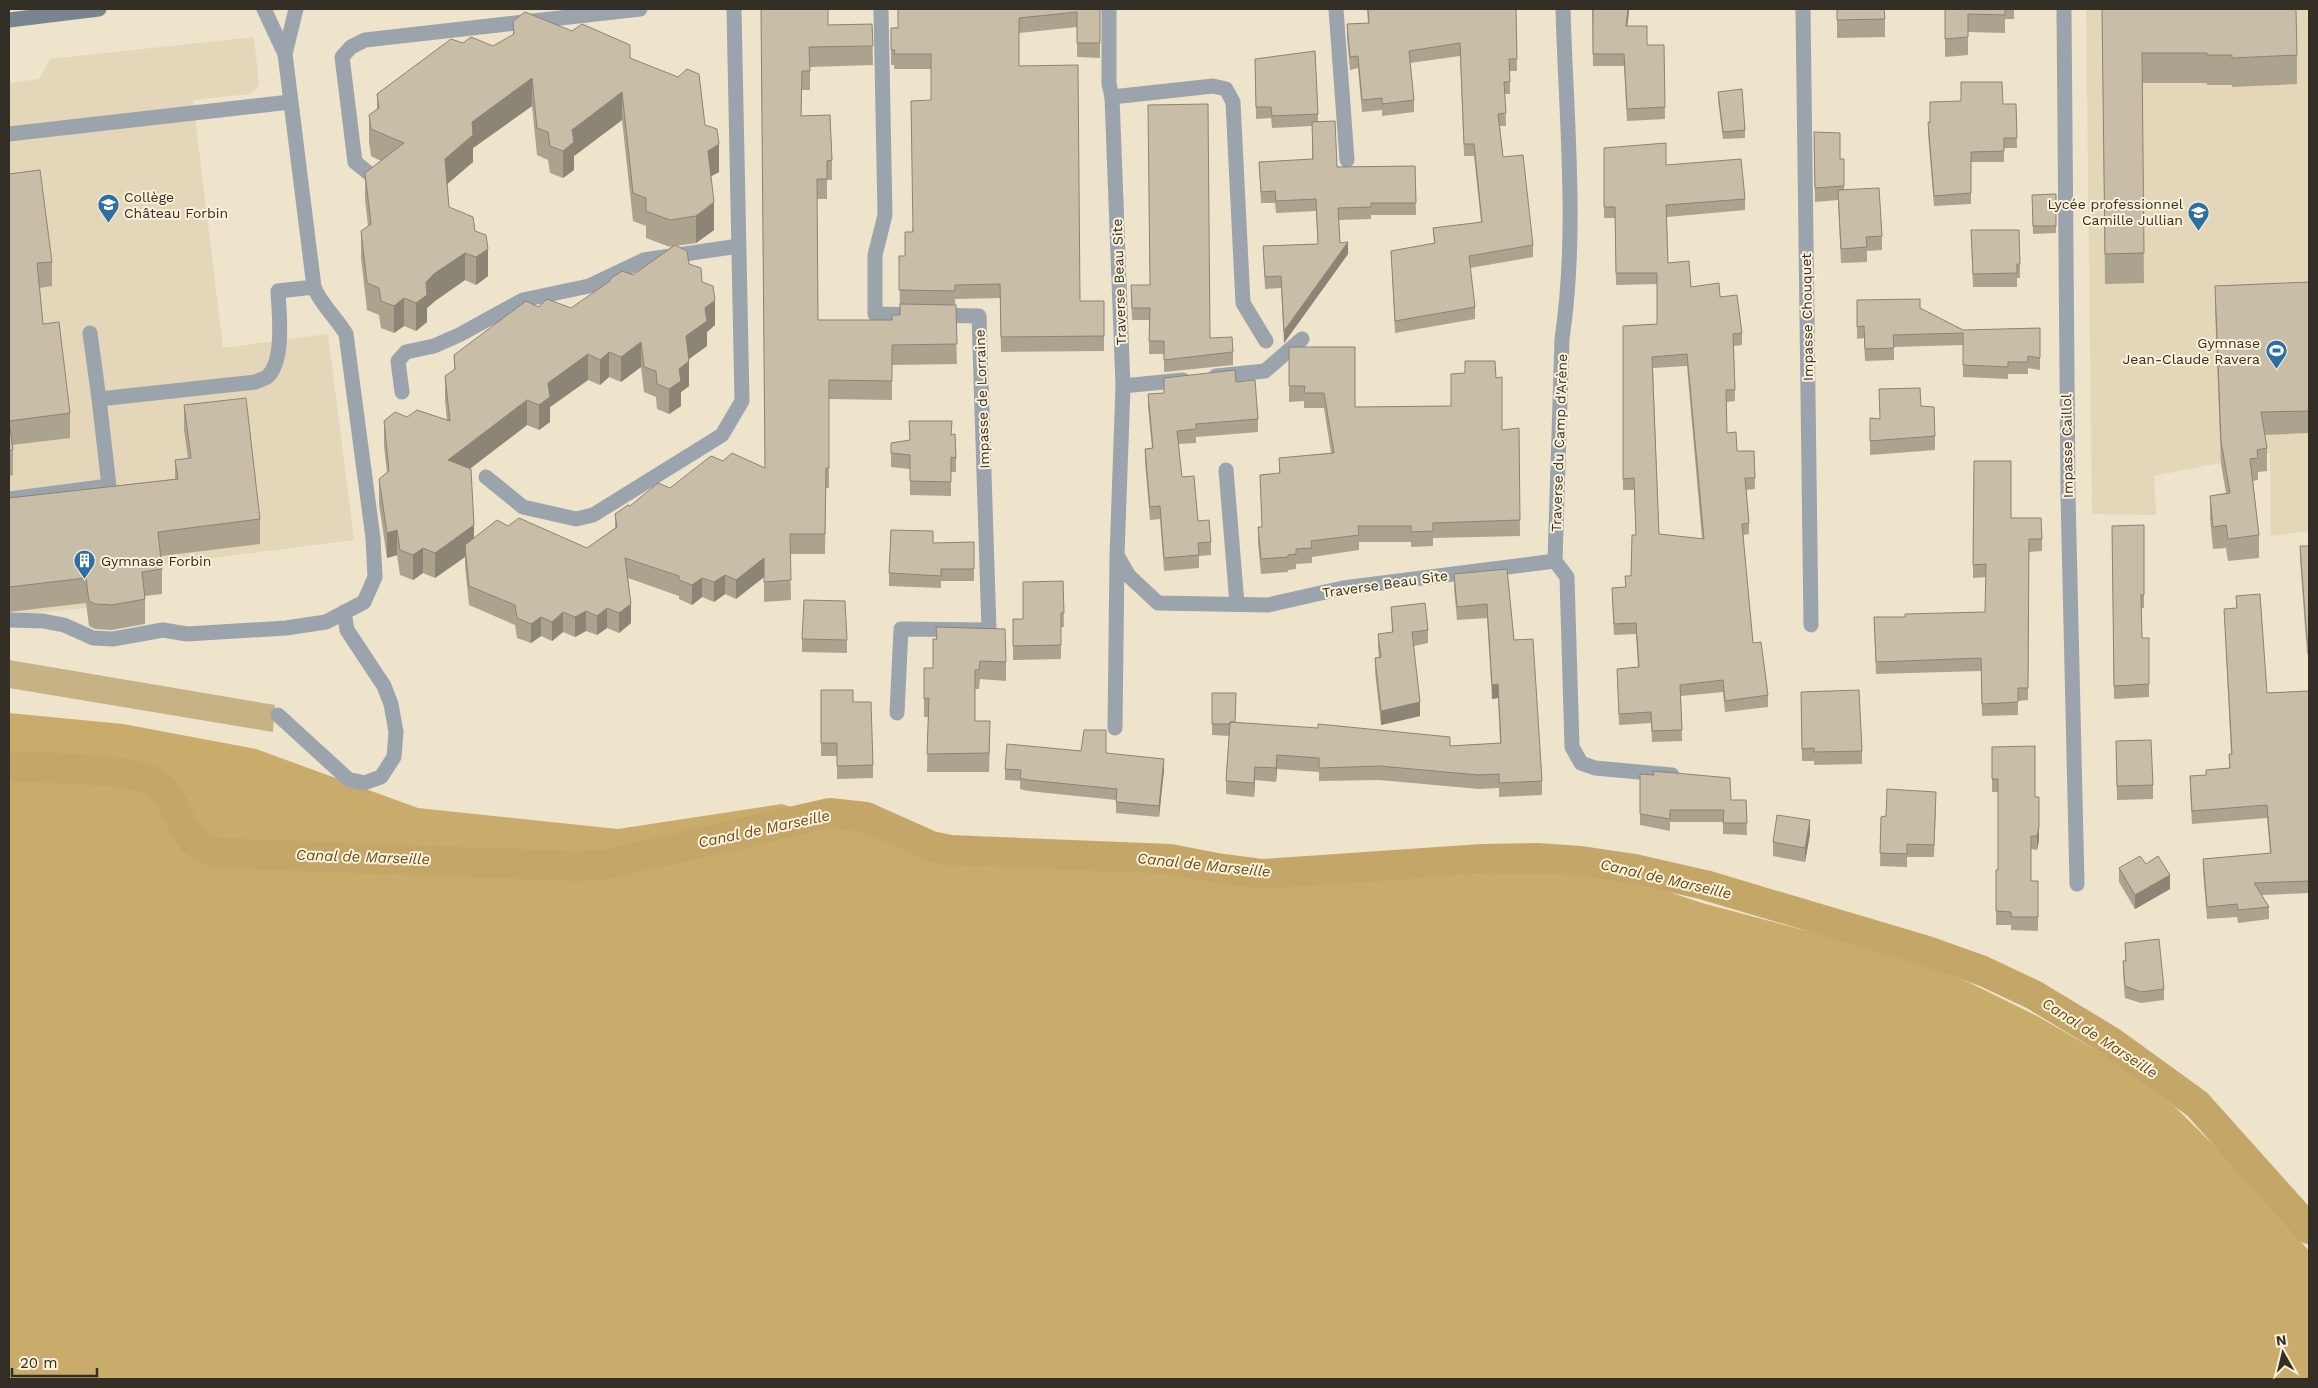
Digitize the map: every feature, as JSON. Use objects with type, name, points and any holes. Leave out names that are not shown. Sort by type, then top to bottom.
[{"type":"street","points":[[9,20],[99,9]]},
{"type":"street","points":[[9,620],[50,622],[64,625],[93,638],[113,639],[163,630],[187,634],[286,628],[326,622],[364,602],[375,577],[373,538],[346,334],[337,318],[320,300],[314,287],[285,54],[264,9]]},
{"type":"street","points":[[285,54],[296,9]]},
{"type":"street","points":[[377,180],[355,162],[342,57],[351,46],[365,40],[640,9]]},
{"type":"street","points":[[486,477],[523,507],[576,519],[593,515],[722,435],[742,401],[734,9]]},
{"type":"street","name":"Impasse de Lorraine","points":[[881,9],[885,215],[875,255],[875,314],[980,316],[989,630],[900,629],[898,713]]},
{"type":"street","name":"Traverse Beau Site","points":[[1109,9],[1109,84],[1112,97],[1123,386],[1117,556],[1115,728]]},
{"type":"street","points":[[1336,9],[1347,160]]},
{"type":"street","name":"Traverse du Camp d'Arène","points":[[1555,562],[1562,339],[1566,310],[1570,217],[1562,9]]},
{"type":"street","name":"Impasse Chouquet","points":[[1803,9],[1812,625]]},
{"type":"street","name":"Impasse Caillol","points":[[2064,9],[2068,495],[2077,884]]},
{"type":"street","points":[[1112,97],[1213,86],[1226,89],[1233,102],[1242,303],[1266,341]]},
{"type":"street","points":[[9,134],[290,102]]},
{"type":"street","points":[[402,392],[398,361],[406,352],[434,346],[459,336],[523,300],[588,286],[644,260],[740,246]]},
{"type":"street","points":[[99,399],[256,382],[267,377],[273,369],[280,341],[278,292],[314,287]]},
{"type":"street","points":[[9,498],[109,486],[90,333]]},
{"type":"street","points":[[1123,386],[1265,371],[1302,340]]},
{"type":"street","points":[[1226,470],[1236,604]]},
{"type":"street","name":"Traverse Beau Site","points":[[1117,556],[1129,576],[1158,602],[1268,605],[1343,588],[1555,562]]},
{"type":"street","points":[[1555,562],[1567,577],[1570,730],[1572,747],[1581,763],[1595,768],[1688,776]]},
{"type":"street","points":[[278,715],[348,779],[364,784],[381,777],[394,757],[396,732],[391,704],[384,686],[348,630],[344,612]]},
{"type":"shaded area","name":"Lycée professionnel Camille Jullian","points":[[2086,9],[2309,9],[2309,531],[2271,536],[2270,453],[2154,476],[2156,515],[2092,514]]},
{"type":"shaded area","name":"Collège Château Forbin","points":[[254,37],[259,85],[251,94],[193,100],[223,348],[328,334],[354,540],[159,565],[9,523],[9,83],[39,79],[50,59]]},
{"type":"shaded area","points":[[86,603],[87,608],[9,615],[9,612]]},
{"type":"shaded area","points":[[9,660],[275,705],[273,732],[9,688]]},
{"type":"shaded area","points":[[9,713],[123,724],[256,749],[418,808],[618,829],[782,804],[865,831],[963,854],[1056,842],[1302,885],[1594,867],[1702,903],[1902,956],[1968,982],[2037,1016],[2110,1058],[2174,1106],[2244,1175],[2309,1251],[2309,1379],[9,1379]]},
{"type":"building","points":[[761,9],[828,9],[828,25],[872,24],[873,46],[809,47],[810,71],[802,71],[801,116],[830,115],[832,160],[827,161],[827,179],[817,179],[818,320],[892,320],[892,315],[900,315],[900,304],[956,305],[957,344],[892,345],[892,381],[829,380],[829,468],[826,468],[825,534],[790,534],[791,580],[764,582],[764,558],[736,580],[725,575],[714,582],[702,578],[692,585],[679,580],[679,576],[625,558],[631,604],[619,613],[607,608],[597,616],[586,611],[575,617],[563,612],[552,622],[541,617],[531,624],[517,618],[515,605],[469,586],[465,545],[497,520],[508,526],[519,518],[587,548],[617,527],[615,514],[628,505],[630,506],[658,483],[670,488],[711,456],[723,461],[732,453],[765,468]]},
{"type":"building","points":[[898,9],[1100,9],[1100,43],[1077,43],[1077,12],[1019,18],[1019,66],[1078,65],[1080,301],[1104,301],[1104,336],[1001,337],[1000,284],[955,285],[955,291],[899,290],[899,256],[905,256],[905,232],[913,232],[911,101],[931,100],[931,54],[894,54],[895,50],[891,50],[891,28],[898,28]]},
{"type":"building","points":[[1368,9],[1516,9],[1517,59],[1509,59],[1510,82],[1504,82],[1506,113],[1498,114],[1503,157],[1523,155],[1533,245],[1469,256],[1475,307],[1395,321],[1391,251],[1435,243],[1433,228],[1482,222],[1474,144],[1464,144],[1460,43],[1409,51],[1414,100],[1382,104],[1382,98],[1362,100],[1358,56],[1350,57],[1347,24],[1369,23]]},
{"type":"building","points":[[1593,9],[1628,9],[1626,26],[1647,26],[1647,45],[1664,45],[1665,107],[1627,109],[1624,54],[1593,54]]},
{"type":"building","points":[[1837,9],[1884,9],[1885,19],[1837,20]]},
{"type":"building","points":[[1945,9],[2005,9],[2005,15],[1968,14],[1968,37],[1945,39]]},
{"type":"building","points":[[2102,9],[2296,9],[2297,55],[2232,58],[2232,55],[2207,55],[2207,53],[2142,53],[2144,253],[2105,254]]},
{"type":"building","points":[[525,12],[572,31],[582,24],[630,45],[630,58],[678,77],[687,69],[699,74],[705,125],[717,129],[719,144],[708,151],[714,202],[696,216],[670,220],[646,211],[646,198],[633,193],[622,92],[572,130],[574,142],[563,151],[550,146],[548,132],[537,128],[532,78],[472,122],[473,135],[445,159],[449,207],[473,217],[475,231],[486,235],[488,249],[476,257],[465,253],[435,273],[426,282],[427,295],[416,303],[404,298],[394,306],[381,301],[379,288],[367,283],[361,231],[371,224],[365,173],[404,143],[371,129],[369,115],[379,108],[377,94],[451,39],[463,43],[471,37],[493,46],[514,34],[513,21]]},
{"type":"building","points":[[1315,51],[1318,114],[1272,116],[1271,107],[1256,107],[1255,59]]},
{"type":"building","points":[[1961,82],[2002,82],[2003,104],[2016,104],[2017,138],[2004,138],[2004,151],[1971,152],[1971,193],[1934,196],[1928,122],[1930,123],[1930,102],[1961,101]]},
{"type":"building","points":[[1742,89],[1745,130],[1723,132],[1718,92]]},
{"type":"building","points":[[1208,104],[1210,338],[1232,337],[1233,352],[1164,360],[1164,341],[1149,341],[1150,308],[1132,308],[1131,285],[1150,285],[1148,105]]},
{"type":"building","points":[[1335,121],[1337,167],[1415,166],[1416,203],[1371,203],[1371,207],[1338,208],[1340,243],[1348,242],[1284,331],[1281,276],[1265,277],[1263,246],[1318,244],[1316,199],[1276,201],[1275,191],[1261,192],[1259,162],[1313,159],[1312,122]]},
{"type":"building","points":[[1814,132],[1840,133],[1840,159],[1844,159],[1844,186],[1815,188]]},
{"type":"building","points":[[1666,143],[1666,165],[1741,159],[1745,199],[1666,205],[1668,263],[1689,261],[1691,287],[1719,283],[1720,297],[1737,295],[1742,333],[1733,334],[1735,390],[1726,390],[1727,433],[1736,432],[1737,451],[1754,451],[1755,478],[1745,478],[1749,523],[1742,524],[1753,643],[1761,642],[1768,695],[1725,701],[1723,680],[1680,685],[1682,730],[1652,731],[1651,712],[1619,714],[1617,669],[1639,667],[1636,623],[1614,624],[1612,588],[1626,587],[1625,576],[1631,576],[1632,535],[1636,535],[1634,478],[1623,479],[1623,326],[1657,324],[1657,273],[1616,273],[1615,207],[1604,207],[1604,148]],"holes":[[[1687,354],[1704,539],[1659,534],[1652,357]]]},
{"type":"building","points":[[40,170],[52,262],[37,263],[43,324],[59,322],[70,413],[9,421],[9,174]]},
{"type":"building","points":[[1879,188],[1882,236],[1866,237],[1867,247],[1841,249],[1838,190]]},
{"type":"building","points":[[2056,194],[2056,226],[2033,226],[2032,195]]},
{"type":"building","points":[[1971,230],[2019,230],[2020,264],[2017,264],[2017,273],[1973,274]]},
{"type":"building","points":[[675,245],[687,251],[689,264],[701,268],[702,282],[713,286],[715,300],[705,308],[707,321],[686,336],[689,361],[679,369],[681,381],[669,389],[657,384],[656,371],[644,367],[641,342],[621,357],[609,352],[600,360],[588,354],[548,383],[550,397],[539,405],[527,400],[448,460],[471,469],[474,525],[435,553],[423,548],[413,555],[400,550],[397,530],[387,533],[379,479],[389,471],[384,421],[395,412],[407,417],[417,410],[450,421],[445,376],[455,369],[454,355],[526,301],[538,307],[547,299],[571,308],[622,271],[633,275]]},
{"type":"building","points":[[2309,282],[2309,411],[2261,412],[2267,448],[2257,450],[2258,458],[2250,459],[2259,535],[2228,539],[2226,525],[2213,527],[2210,496],[2230,493],[2221,441],[2215,286]]},
{"type":"building","points":[[1920,299],[1920,308],[1963,330],[2040,328],[2040,358],[2028,356],[2028,362],[2008,362],[2008,367],[1963,365],[1963,333],[1893,335],[1894,348],[1865,349],[1864,326],[1857,327],[1857,300]]},
{"type":"building","points":[[1289,347],[1355,347],[1355,407],[1451,406],[1451,374],[1465,373],[1465,361],[1495,361],[1496,378],[1502,377],[1502,430],[1519,428],[1520,520],[1433,523],[1433,531],[1411,532],[1411,526],[1358,526],[1359,535],[1311,541],[1312,548],[1296,549],[1296,554],[1288,555],[1288,557],[1261,559],[1258,527],[1262,527],[1260,475],[1280,473],[1279,458],[1334,453],[1324,393],[1304,393],[1305,386],[1289,386]]},
{"type":"building","points":[[1235,370],[1236,382],[1255,380],[1258,419],[1196,424],[1196,429],[1177,431],[1182,477],[1194,476],[1198,521],[1209,520],[1211,542],[1198,543],[1199,555],[1164,558],[1160,506],[1150,507],[1145,449],[1153,448],[1148,394],[1164,393],[1164,378]]},
{"type":"building","points":[[1920,388],[1921,406],[1934,407],[1935,436],[1870,441],[1870,418],[1880,419],[1879,389]]},
{"type":"building","points":[[246,398],[260,519],[158,532],[162,569],[142,572],[145,599],[112,605],[95,604],[89,601],[86,578],[9,587],[9,498],[178,479],[175,460],[191,458],[184,405]]},
{"type":"building","points":[[9,421],[13,450],[9,451]]},
{"type":"building","points":[[909,421],[952,421],[951,435],[955,434],[956,458],[951,457],[951,482],[910,481],[910,455],[891,453],[891,443],[910,440]]},
{"type":"building","points":[[1974,461],[2011,461],[2011,518],[2041,518],[2042,539],[2029,539],[2028,688],[2018,688],[2018,702],[1982,704],[1981,658],[1876,662],[1874,617],[1905,617],[1905,614],[1985,612],[1986,564],[1973,565]]},
{"type":"building","points":[[2144,525],[2144,595],[2141,595],[2142,638],[2149,638],[2149,684],[2114,686],[2112,526]]},
{"type":"building","points":[[891,530],[933,531],[933,543],[974,542],[974,569],[941,569],[941,576],[889,573]]},
{"type":"building","points":[[2300,546],[2309,546],[2309,640],[2307,640]]},
{"type":"building","points":[[1507,569],[1514,640],[1533,639],[1542,781],[1499,783],[1499,774],[1479,775],[1379,766],[1319,768],[1319,758],[1277,755],[1276,768],[1255,767],[1254,783],[1226,781],[1230,722],[1318,728],[1318,724],[1450,737],[1450,746],[1501,743],[1498,684],[1492,685],[1487,604],[1457,607],[1454,574]]},
{"type":"building","points":[[1063,581],[1064,613],[1061,613],[1061,645],[1013,646],[1013,619],[1023,619],[1023,582]]},
{"type":"building","points":[[2260,594],[2267,693],[2309,691],[2309,881],[2254,883],[2269,907],[2238,910],[2237,904],[2207,907],[2203,859],[2271,853],[2267,805],[2192,811],[2190,776],[2206,775],[2206,770],[2230,768],[2229,754],[2232,754],[2224,609],[2237,608],[2236,596]]},
{"type":"building","points":[[804,600],[845,601],[847,640],[802,639]]},
{"type":"building","points":[[1425,603],[1428,630],[1412,632],[1420,702],[1381,711],[1375,658],[1381,657],[1378,634],[1393,632],[1391,607]]},
{"type":"building","points":[[936,627],[1005,629],[1006,662],[980,661],[979,670],[975,670],[975,721],[990,721],[989,753],[927,754],[929,698],[924,699],[924,668],[933,668],[933,639],[937,639]]},
{"type":"building","points":[[821,690],[853,690],[853,702],[871,702],[873,765],[837,766],[837,743],[821,743]]},
{"type":"building","points":[[1859,690],[1862,751],[1814,752],[1814,748],[1802,749],[1801,692]]},
{"type":"building","points":[[1212,693],[1236,693],[1235,722],[1230,722],[1230,724],[1212,724]]},
{"type":"building","points":[[1084,730],[1106,730],[1106,753],[1164,759],[1159,806],[1116,802],[1117,789],[1028,780],[1020,778],[1021,770],[1005,769],[1007,744],[1081,751]]},
{"type":"building","points":[[2151,740],[2153,785],[2117,786],[2116,741]]},
{"type":"building","points":[[2035,746],[2035,797],[2039,797],[2039,827],[2037,836],[2031,836],[2031,881],[2038,881],[2038,917],[2011,917],[2011,912],[1996,911],[1998,779],[1992,779],[1992,747]]},
{"type":"building","points":[[1653,771],[1730,778],[1731,800],[1746,800],[1747,823],[1723,823],[1724,810],[1670,810],[1670,819],[1640,814],[1640,774],[1654,775]]},
{"type":"building","points":[[1887,789],[1936,792],[1934,845],[1907,844],[1907,854],[1880,853],[1881,817],[1886,816]]},
{"type":"building","points":[[1777,815],[1810,820],[1805,848],[1773,842]]},
{"type":"building","points":[[2140,856],[2146,864],[2158,856],[2170,875],[2135,895],[2119,868]]},
{"type":"building","points":[[2159,939],[2164,989],[2141,992],[2125,986],[2123,961],[2126,961],[2125,943]]},
{"type":"waterway","name":"Canal de Marseille","points":[[9,766],[105,771],[124,773],[152,781],[170,799],[187,832],[195,842],[205,849],[219,853],[574,866],[604,865],[829,813],[866,817],[931,846],[950,850],[1170,859],[1263,874],[1482,859],[1537,858],[1581,861],[1635,869],[1705,885],[1927,951],[1983,971],[2034,995],[2110,1041],[2197,1104],[2309,1229]]},
{"type":"place","name":"Collège Château Forbin","points":[[108,224]]},
{"type":"place","name":"Lycée professionnel Camille Jullian","points":[[2199,231]]},
{"type":"place","name":"Gymnase Jean-Claude Ravera","points":[[2276,370]]},
{"type":"place","name":"Gymnase Forbin","points":[[85,580]]}]
